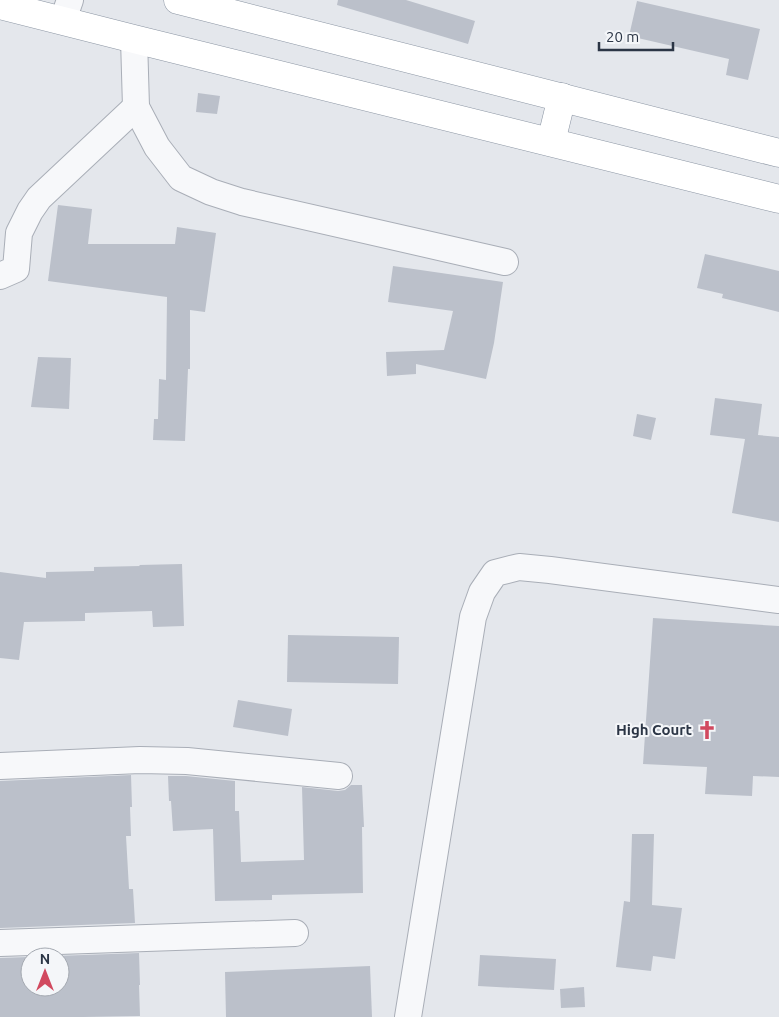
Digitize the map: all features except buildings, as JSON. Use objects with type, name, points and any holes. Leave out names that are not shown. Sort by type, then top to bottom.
[{"type":"highway","points":[[178,0],[779,153]]},
{"type":"highway","points":[[0,5],[66,10],[134,39],[779,199]]},
{"type":"highway","points":[[551,142],[562,97]]},
{"type":"street","points":[[134,39],[136,107],[156,147],[181,178],[211,192],[242,202],[505,262]]},
{"type":"street","points":[[0,276],[16,269],[19,233],[30,211],[40,198],[136,107]]},
{"type":"street","points":[[408,1017],[473,617],[482,592],[495,573],[519,567],[779,600]]},
{"type":"street","points":[[0,766],[149,760],[187,761],[339,776]]},
{"type":"street","points":[[0,943],[295,933]]},
{"type":"street","points":[[413,989],[423,1017]]},
{"type":"place","name":"High Court","points":[[707,730]]}]
